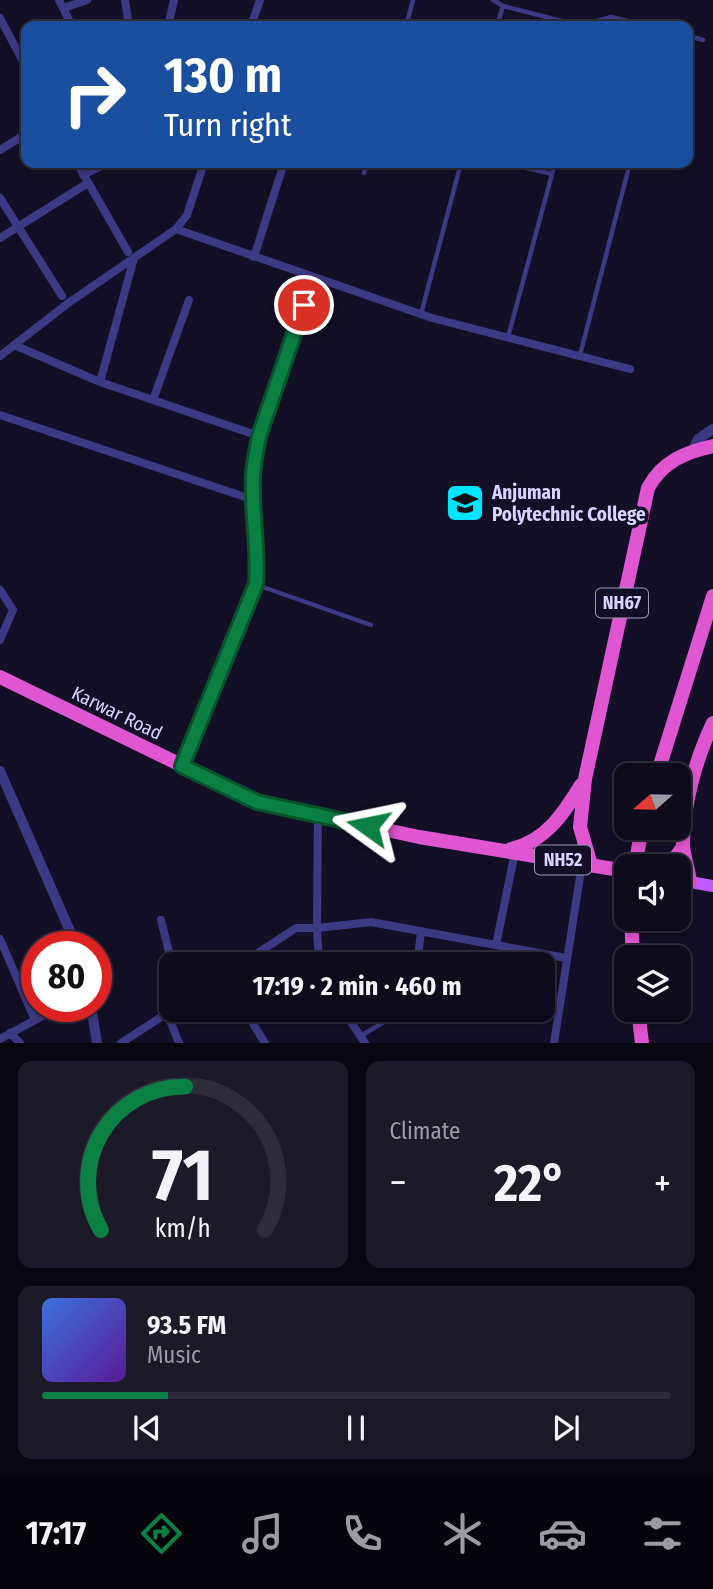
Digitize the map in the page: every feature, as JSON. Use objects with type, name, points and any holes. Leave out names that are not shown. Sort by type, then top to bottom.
[{"type":"highway","points":[[694,450],[713,446]]},
{"type":"highway","points":[[694,450],[713,455]]},
{"type":"highway","name":"NH67","points":[[499,849],[514,849],[534,841],[566,810],[585,779],[648,488],[656,472],[674,459],[694,450]]},
{"type":"highway","points":[[661,763],[713,596]]},
{"type":"highway","name":"Karwar Road","points":[[0,677],[257,802],[418,837],[614,869]]},
{"type":"highway","points":[[683,854],[685,819],[703,744],[713,723]]},
{"type":"highway","points":[[585,779],[580,828],[586,864]]},
{"type":"highway","points":[[678,854],[683,847]]},
{"type":"highway","points":[[639,1022],[642,1043]]},
{"type":"main road","points":[[691,882],[713,886]]},
{"type":"street","points":[[70,21],[61,4],[87,0]]},
{"type":"street","points":[[125,0],[127,21]]},
{"type":"street","points":[[169,21],[174,0]]},
{"type":"street","points":[[253,21],[260,0]]},
{"type":"street","points":[[0,18],[21,58]]},
{"type":"street","points":[[0,150],[21,137]]},
{"type":"street","points":[[80,168],[131,255],[100,382]]},
{"type":"street","points":[[0,238],[101,168]]},
{"type":"street","points":[[0,356],[131,255],[176,229],[187,215],[202,168]]},
{"type":"street","points":[[254,257],[282,168]]},
{"type":"street","points":[[0,198],[62,296]]},
{"type":"street","points":[[176,229],[313,279],[421,314],[630,369]]},
{"type":"street","points":[[182,766],[256,584],[253,474],[259,436],[313,279]]},
{"type":"street","points":[[153,400],[189,300]]},
{"type":"street","points":[[15,345],[100,382],[259,436]]},
{"type":"street","points":[[0,415],[254,500]]},
{"type":"street","points":[[694,450],[698,439],[713,429]]},
{"type":"street","points":[[0,590],[13,610],[11,620],[0,640]]},
{"type":"street","points":[[0,771],[4,789],[70,931]]},
{"type":"street","points":[[318,815],[318,952]]},
{"type":"street","points":[[496,946],[515,852]]},
{"type":"street","points":[[554,1043],[566,958],[586,864]]},
{"type":"street","points":[[161,920],[169,952]]},
{"type":"street","points":[[259,952],[296,928],[371,922],[566,958]]},
{"type":"street","points":[[418,952],[421,932]]},
{"type":"street","points":[[0,939],[21,988]]},
{"type":"street","points":[[121,1043],[159,1018]]},
{"type":"street","points":[[0,1038],[31,1022]]},
{"type":"street","points":[[94,1022],[97,1043]]},
{"type":"street","points":[[172,1022],[179,1043]]},
{"type":"street","points":[[252,1022],[265,1043]]},
{"type":"street","points":[[351,1022],[363,1039]]},
{"type":"street","points":[[10,1033],[20,1043]]},
{"type":"lane","points":[[407,21],[413,0]]},
{"type":"lane","points":[[493,0],[503,6],[561,21]]},
{"type":"lane","points":[[498,21],[503,6]]},
{"type":"lane","points":[[597,21],[611,17],[627,21]]},
{"type":"lane","points":[[693,37],[703,40]]},
{"type":"lane","points":[[364,173],[366,168]]},
{"type":"lane","points":[[421,314],[460,168]]},
{"type":"lane","points":[[526,168],[551,174]]},
{"type":"lane","points":[[508,337],[553,168]]},
{"type":"lane","points":[[580,356],[629,168]]},
{"type":"lane","points":[[256,584],[371,625]]},
{"type":"lane","points":[[363,1039],[387,1022]]},
{"type":"place","name":"Anjuman Polytechnic College","points":[[465,503]]},
{"type":"route","points":[[304,305],[259,436],[253,474],[258,554],[256,584],[182,766],[257,802],[368,826]]}]
